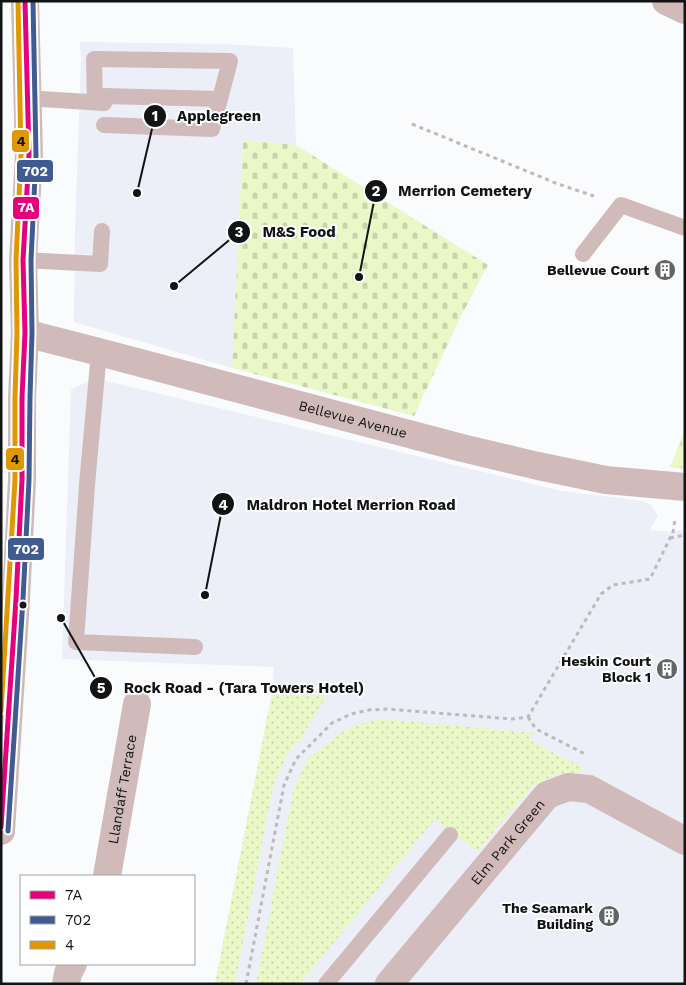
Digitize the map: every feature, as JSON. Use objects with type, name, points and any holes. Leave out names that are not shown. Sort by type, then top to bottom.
[{"type":"main road","points":[[1,831],[17,589],[22,480],[22,397],[25,333],[23,260],[29,155],[26,98],[25,1]]},
{"type":"street","points":[[666,1],[685,10]]},
{"type":"street","name":"Bellevue Avenue","points":[[25,333],[471,451],[606,480],[684,487]]},
{"type":"street","name":"Llandaff Terrace","points":[[107,875],[137,704]]},
{"type":"street","name":"Elm Park Green","points":[[389,984],[547,795],[568,787],[589,790],[685,841]]},
{"type":"street","points":[[66,984],[68,973],[72,965]]},
{"type":"lane","points":[[94,60],[230,62],[220,99],[212,130],[104,130],[94,60]]},
{"type":"lane","points":[[99,102],[104,96],[220,99]]},
{"type":"lane","points":[[26,98],[99,102]]},
{"type":"lane","points":[[583,254],[621,205],[685,228]]},
{"type":"lane","points":[[23,260],[100,264],[102,231]]},
{"type":"lane","points":[[100,352],[87,485],[76,642],[195,647]]},
{"type":"lane","points":[[326,984],[450,835]]},
{"type":"path","points":[[412,124],[558,184],[621,205]]},
{"type":"path","points":[[528,717],[601,594],[613,585],[650,579],[670,538],[684,487]]},
{"type":"path","points":[[670,538],[685,535]]},
{"type":"path","points":[[246,984],[284,785],[296,759],[332,723],[351,714],[369,710],[512,719],[528,717]]},
{"type":"path","points":[[528,717],[536,728],[587,755]]},
{"type":"shaded area","points":[[80,42],[224,44],[293,48],[296,145],[243,140],[232,368],[74,322]]},
{"type":"shaded area","points":[[94,378],[562,491],[642,501],[651,505],[658,516],[650,530],[673,532],[685,529],[685,984],[215,984],[272,693],[274,667],[62,659],[71,390]]},
{"type":"green space","points":[[243,140],[296,145],[488,265],[460,318],[414,416],[232,368]]},
{"type":"green space","points":[[685,430],[685,469],[670,467]]},
{"type":"green space","points":[[272,693],[327,695],[300,741],[288,752],[273,787],[235,984],[215,984]]},
{"type":"green space","points":[[378,719],[534,733],[529,740],[583,768],[580,773],[557,774],[533,786],[477,851],[435,819],[300,984],[256,984],[293,791],[308,758],[341,733],[356,725]]},
{"type":"transit line","name":"4","points":[[1,711],[15,480],[16,260],[21,155],[18,1]]},
{"type":"transit line","name":"7A","points":[[1,827],[22,480],[22,397],[25,333],[23,260],[29,155],[25,1]]},
{"type":"transit line","name":"702","points":[[8,831],[29,480],[32,333],[31,260],[36,155],[33,1]]},
{"type":"place","name":"Applegreen","points":[[137,193]]},
{"type":"place","name":"Bellevue Court","points":[[665,270]]},
{"type":"place","name":"Merrion Cemetery","points":[[359,277]]},
{"type":"place","name":"M&S Food","points":[[174,286]]},
{"type":"place","name":"Maldron Hotel Merrion Road","points":[[205,595]]},
{"type":"place","name":"Rock Road - (Tara Towers Hotel)","points":[[61,618]]},
{"type":"place","name":"Heskin Court Block 1","points":[[667,669]]},
{"type":"place","name":"The Seamark Building","points":[[609,916]]}]
